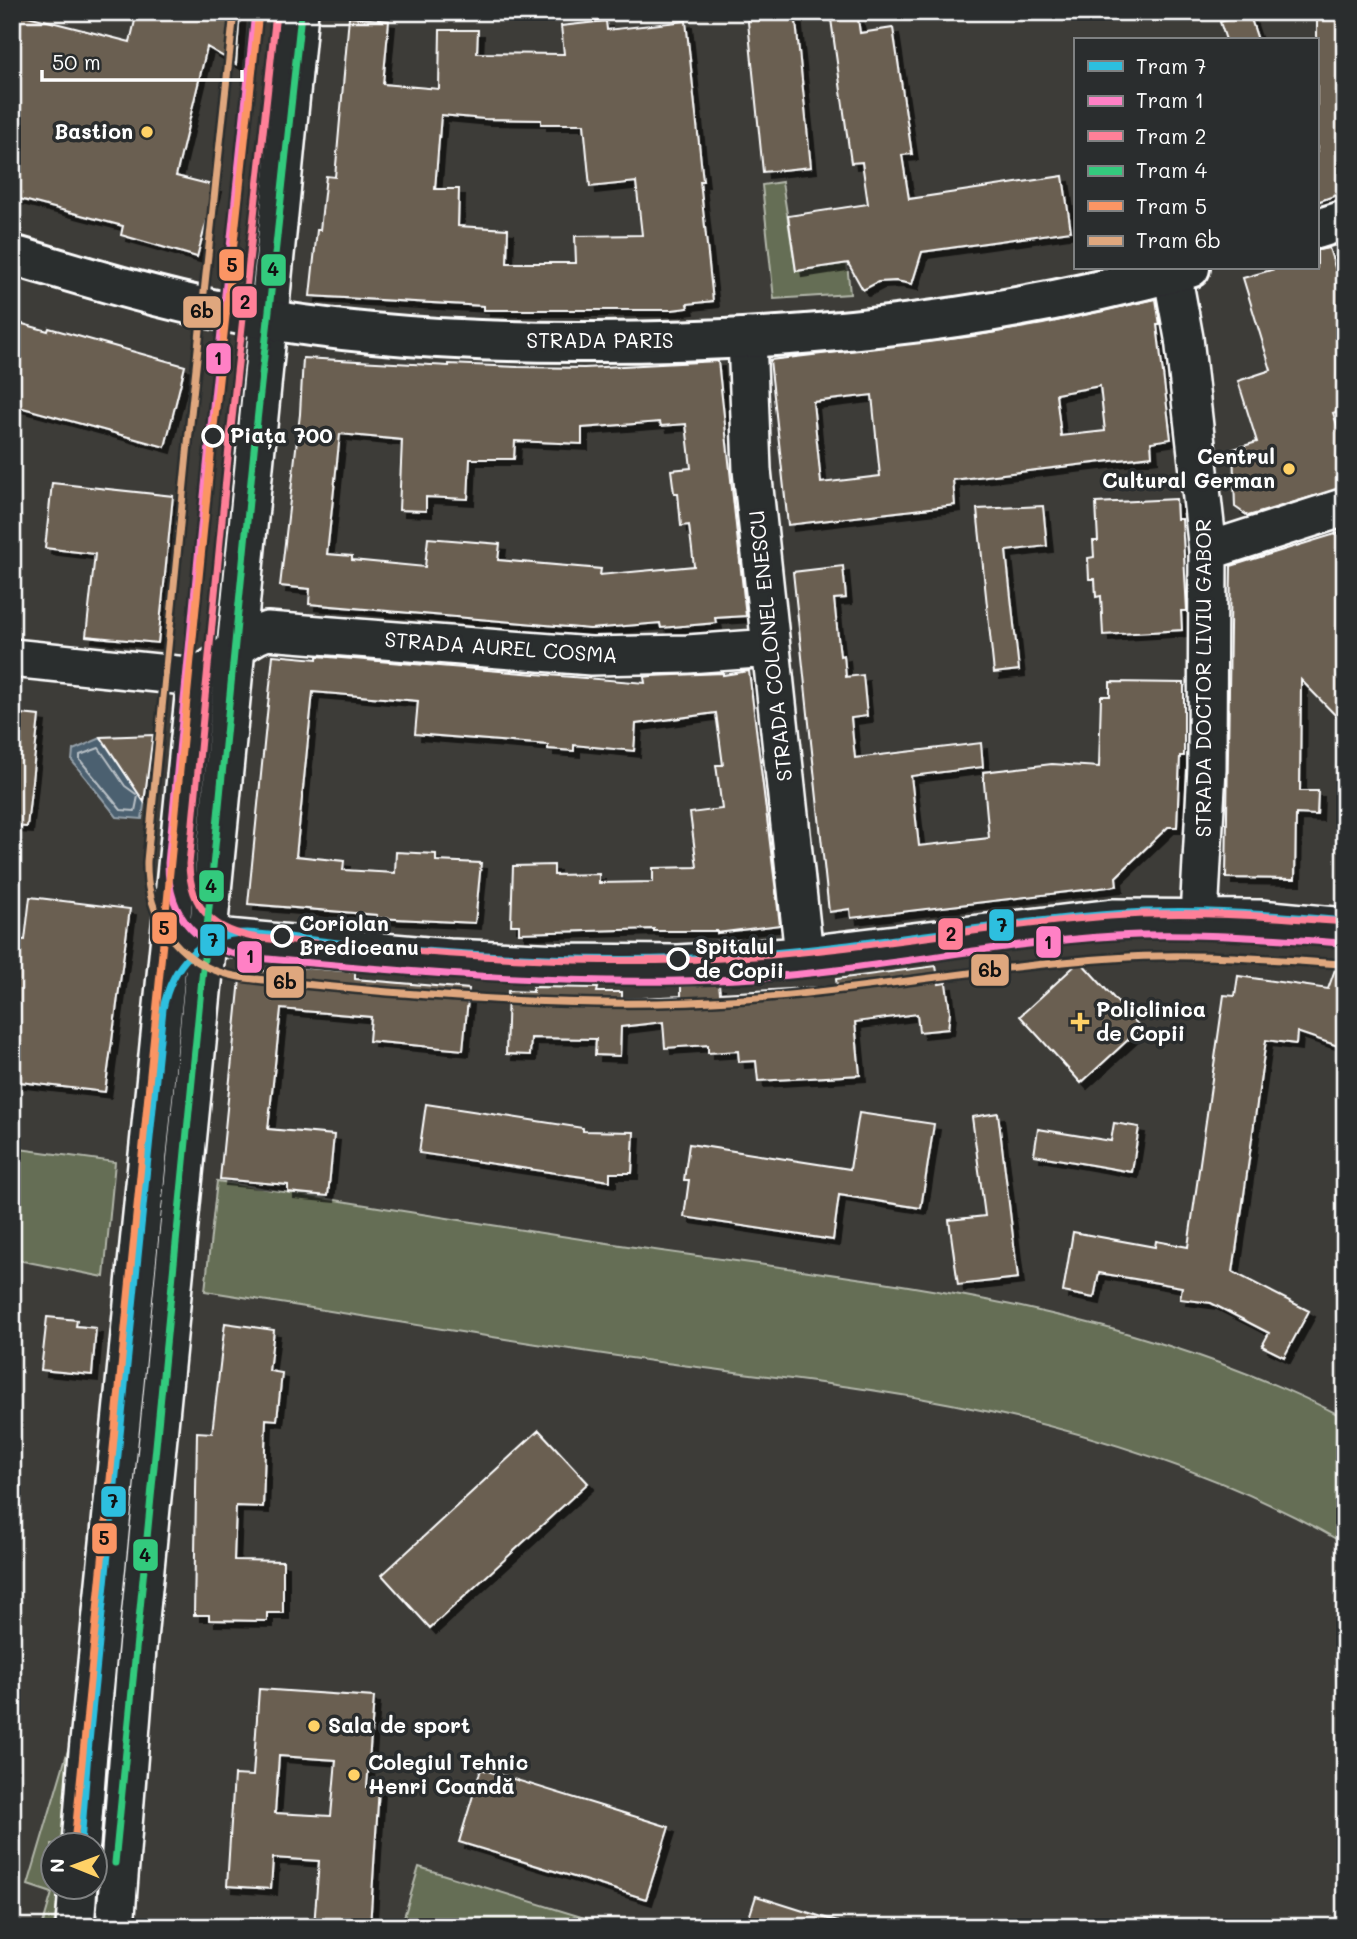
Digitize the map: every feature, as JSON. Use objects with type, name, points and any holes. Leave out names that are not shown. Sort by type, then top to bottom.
[{"type":"main road","points":[[1318,229],[1345,220]]},
{"type":"main road","name":"STRADA PARIS","points":[[12,256],[218,311],[359,331],[507,341],[646,342],[905,325],[1052,302],[1181,270]]},
{"type":"street","points":[[115,1927],[137,1649],[299,12]]},
{"type":"street","name":"STRADA DOCTOR LIVIU GABOR","points":[[1181,270],[1184,338],[1208,551],[1207,768],[1199,917]]},
{"type":"street","name":"STRADA COLONEL ENESCU","points":[[747,337],[752,470],[804,955]]},
{"type":"street","points":[[1208,551],[1345,507]]},
{"type":"street","name":"STRADA AUREL COSMA","points":[[196,677],[211,670],[253,635],[267,631],[591,656],[688,654],[771,648]]},
{"type":"street","points":[[12,658],[196,677],[82,1830]]},
{"type":"street","points":[[171,933],[356,951],[538,963],[678,964],[804,955],[1113,918],[1260,919],[1345,927]]},
{"type":"street","points":[[75,1927],[77,1900]]},
{"type":"green space","points":[[782,182],[796,271],[847,263],[850,294],[774,299],[762,185]]},
{"type":"green space","points":[[12,1148],[115,1162],[104,1277],[12,1259]]},
{"type":"green space","points":[[217,1181],[566,1237],[937,1291],[1105,1327],[1187,1351],[1267,1381],[1345,1418],[1345,1544],[1290,1514],[1175,1465],[1116,1445],[994,1413],[871,1390],[608,1355],[205,1291]]},
{"type":"green space","points":[[68,1750],[76,1752],[66,1830],[44,1830]]},
{"type":"green space","points":[[38,1851],[38,1888],[28,1885]]},
{"type":"green space","points":[[419,1867],[614,1927],[401,1927]]},
{"type":"green space","points":[[50,1900],[57,1900],[54,1927],[42,1927]]},
{"type":"water","points":[[101,738],[131,782],[146,791],[142,819],[117,817],[72,761],[73,750]]},
{"type":"building","points":[[12,12],[130,42],[137,12],[240,12],[236,64],[207,47],[176,176],[216,186],[197,257],[121,235],[123,226],[12,197]]},
{"type":"building","points":[[747,12],[795,12],[811,167],[763,172]]},
{"type":"building","points":[[830,12],[857,12],[860,33],[893,28],[912,154],[902,155],[909,199],[1063,176],[1071,231],[922,252],[912,284],[878,282],[863,290],[848,263],[796,271],[788,216],[868,204],[862,162],[851,163]]},
{"type":"building","points":[[1317,12],[1345,12],[1345,192],[1318,202],[1318,38]]},
{"type":"building","points":[[1249,13],[1257,38],[1225,38],[1220,22]]},
{"type":"building","points":[[349,17],[389,21],[383,84],[439,89],[440,30],[478,30],[477,53],[564,54],[561,26],[606,21],[607,30],[686,21],[713,301],[687,304],[688,308],[672,310],[484,310],[484,306],[310,296],[326,176],[335,177]],"holes":[[[441,115],[541,120],[541,124],[584,124],[590,187],[636,182],[642,235],[575,236],[576,263],[507,263],[508,229],[458,226],[459,189],[435,189]]]},
{"type":"building","points":[[1329,248],[1345,300],[1345,409],[1333,413],[1345,448],[1345,487],[1248,516],[1235,507],[1233,449],[1257,442],[1238,381],[1271,370],[1243,278],[1271,270],[1318,270],[1318,250]]},
{"type":"building","points":[[1156,299],[1171,439],[1151,442],[1152,456],[953,480],[955,505],[788,525],[770,360],[967,337],[1043,324]],"holes":[[[1100,386],[1105,431],[1061,436],[1056,394]],[[872,395],[880,476],[821,483],[813,402]]]},
{"type":"building","points":[[12,321],[48,331],[49,328],[185,366],[165,447],[12,405]]},
{"type":"building","points":[[303,358],[449,366],[584,368],[718,361],[746,616],[715,618],[716,623],[661,628],[660,623],[590,629],[309,604],[310,589],[280,586],[300,414]],"holes":[[[660,422],[661,426],[686,424],[691,468],[671,470],[674,493],[678,493],[681,526],[689,525],[694,566],[600,575],[601,569],[498,560],[500,544],[428,538],[425,567],[352,560],[352,556],[327,554],[340,434],[402,440],[399,510],[426,511],[426,497],[468,499],[470,459],[514,459],[515,441],[582,444],[582,428]]]},
{"type":"building","points":[[52,483],[173,496],[158,643],[86,636],[95,554],[45,548]]},
{"type":"building","points":[[1176,499],[1177,519],[1182,519],[1187,611],[1181,611],[1182,630],[1103,635],[1101,596],[1096,597],[1095,579],[1089,579],[1088,558],[1094,557],[1093,541],[1098,541],[1096,503]]},
{"type":"building","points":[[1043,506],[1047,546],[1006,551],[1019,670],[994,673],[977,509]]},
{"type":"building","points":[[1345,531],[1345,725],[1301,680],[1300,791],[1318,791],[1317,815],[1296,814],[1295,879],[1226,878],[1231,566]]},
{"type":"building","points":[[843,566],[846,598],[834,599],[840,656],[844,655],[846,677],[863,675],[867,716],[851,718],[855,758],[981,743],[983,767],[911,776],[919,846],[989,838],[983,772],[1052,764],[1099,767],[1101,696],[1110,696],[1110,682],[1184,683],[1184,756],[1180,756],[1177,827],[1168,827],[1116,877],[1117,886],[851,918],[850,909],[829,912],[793,572]]},
{"type":"building","points":[[273,655],[317,659],[317,656],[645,683],[644,677],[651,676],[723,675],[749,671],[780,925],[717,933],[654,929],[519,933],[519,925],[511,925],[513,866],[554,865],[554,875],[599,874],[599,883],[653,882],[653,868],[697,867],[690,813],[722,809],[716,765],[723,765],[716,713],[636,724],[634,751],[574,745],[574,751],[548,749],[548,745],[415,734],[418,701],[313,692],[296,856],[344,861],[343,870],[395,873],[396,852],[436,854],[436,861],[481,863],[475,923],[377,918],[377,915],[248,904]]},
{"type":"building","points":[[12,713],[39,716],[27,827],[12,826]]},
{"type":"building","points":[[153,735],[144,802],[101,737]]},
{"type":"building","points":[[30,897],[130,909],[105,1092],[12,1081],[12,939],[25,940]]},
{"type":"building","points":[[1342,950],[1345,950],[1345,1027],[1338,1046],[1297,1032],[1296,1044],[1266,1040],[1233,1272],[1309,1311],[1284,1357],[1262,1346],[1269,1333],[1211,1303],[1180,1299],[1182,1287],[1099,1273],[1094,1298],[1063,1292],[1073,1232],[1155,1247],[1156,1241],[1188,1247],[1224,995],[1235,996],[1238,976],[1328,989]]},
{"type":"building","name":"Policlinica de Copii","points":[[1080,961],[1141,1028],[1081,1083],[1020,1016]]},
{"type":"building","points":[[284,966],[355,972],[355,979],[469,989],[463,1050],[369,1041],[371,1017],[281,1009],[268,1129],[334,1135],[328,1196],[288,1192],[288,1185],[220,1179],[241,969],[284,972]]},
{"type":"building","points":[[936,966],[939,984],[946,983],[950,1012],[948,1029],[919,1032],[917,1014],[855,1022],[860,1075],[758,1081],[756,1061],[739,1062],[738,1051],[708,1053],[708,1045],[665,1048],[663,1022],[621,1027],[620,1056],[595,1055],[596,1039],[531,1038],[530,1055],[506,1054],[508,991],[533,992],[533,987],[598,988],[597,992],[622,992],[622,999],[681,996],[681,986],[719,984],[720,993],[837,986],[836,979]]},
{"type":"building","points":[[426,1104],[583,1128],[583,1131],[634,1132],[632,1173],[610,1173],[610,1181],[419,1153]]},
{"type":"building","points":[[859,1113],[934,1124],[921,1208],[839,1195],[833,1240],[684,1217],[689,1180],[684,1180],[689,1144],[850,1169]]},
{"type":"building","points":[[998,1113],[1018,1278],[958,1285],[949,1220],[985,1216],[972,1117]]},
{"type":"building","points":[[1114,1123],[1139,1127],[1132,1172],[1034,1155],[1038,1129],[1111,1141]]},
{"type":"building","points":[[47,1317],[77,1320],[76,1326],[96,1328],[92,1375],[41,1370]]},
{"type":"building","points":[[225,1323],[274,1330],[269,1371],[282,1373],[277,1420],[266,1419],[263,1507],[236,1506],[234,1560],[283,1561],[283,1613],[267,1613],[267,1621],[209,1620],[209,1615],[194,1615],[197,1432],[212,1433]]},
{"type":"building","points":[[539,1430],[588,1483],[430,1628],[382,1575]]},
{"type":"building","name":"Colegiul Tehnic Henri Coandă","points":[[259,1689],[374,1697],[367,1787],[379,1787],[370,1927],[314,1927],[319,1861],[273,1858],[271,1889],[227,1886],[234,1775],[253,1776]],"holes":[[[279,1756],[336,1760],[331,1816],[275,1813]]]},
{"type":"building","points":[[481,1769],[669,1827],[646,1899],[459,1842]]},
{"type":"building","points":[[756,1896],[838,1922],[837,1927],[746,1927]]},
{"type":"tram line","name":"6b","points":[[234,12],[147,861],[154,908],[179,947],[205,966],[224,974],[245,978],[432,995],[611,1003],[700,1002],[791,995],[1021,967],[1142,956],[1228,957],[1343,964]]},
{"type":"tram line","name":"1","points":[[255,12],[168,863],[174,901],[181,917],[192,930],[219,949],[257,958],[497,977],[617,981],[738,979],[785,975],[1020,945],[1114,936],[1201,935],[1344,943]]},
{"type":"tram line","name":"5","points":[[75,1830],[213,436],[259,12]]},
{"type":"tram line","name":"2","points":[[276,13],[230,437],[189,864],[194,894],[208,916],[230,930],[259,938],[499,957],[619,961],[786,954],[1017,925],[1139,914],[1228,914],[1345,922]]},
{"type":"tram line","name":"4","points":[[115,1863],[255,440],[301,14]]},
{"type":"tram line","name":"7","points":[[82,1830],[163,1009],[173,979],[191,954],[202,945],[230,934],[247,933],[463,954],[643,959],[781,952],[1017,923],[1142,912],[1229,913],[1345,921]]},
{"type":"place","name":"Bastion","points":[[147,132]]},
{"type":"place","name":"Piața 700","points":[[213,436]]},
{"type":"place","name":"Centrul Cultural German","points":[[1289,469]]},
{"type":"place","name":"Coriolan Brediceanu","points":[[282,936]]},
{"type":"place","name":"Spitalul de Copii","points":[[678,959]]},
{"type":"place","name":"Policlinica de Copii","points":[[1080,1022]]},
{"type":"place","name":"Sala de sport","points":[[314,1726]]},
{"type":"place","name":"Colegiul Tehnic Henri Coandă","points":[[354,1775]]}]
